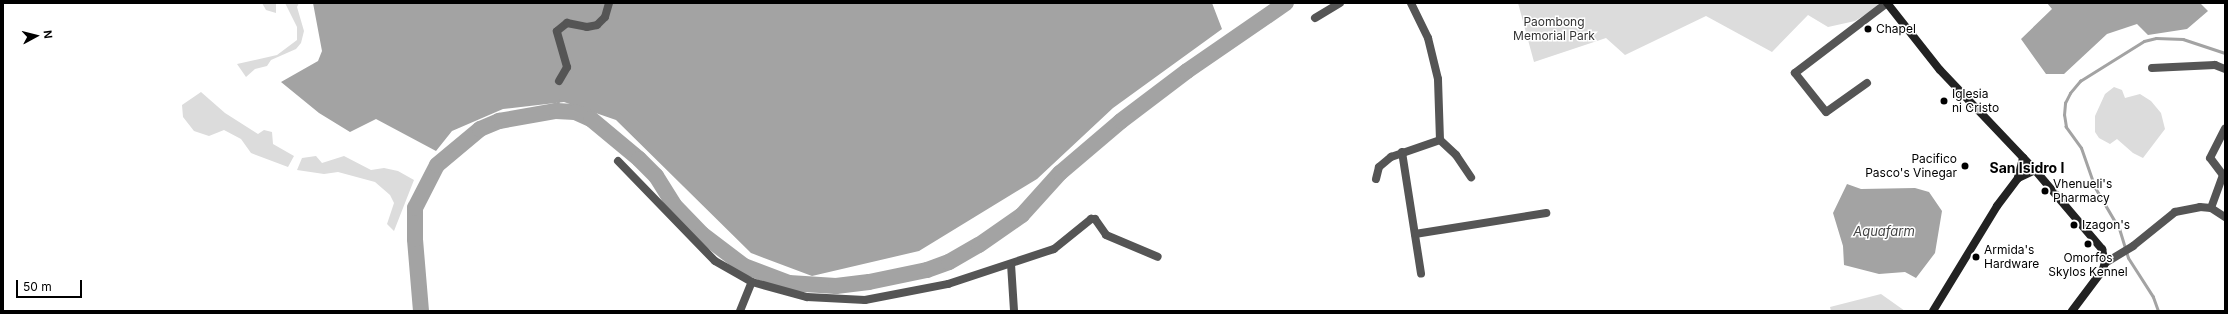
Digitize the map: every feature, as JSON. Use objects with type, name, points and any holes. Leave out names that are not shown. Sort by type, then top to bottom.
[{"type":"main road","points":[[1887,3],[1940,70],[2035,170],[2098,244],[2104,254],[2105,263],[2102,271],[2072,311]]},
{"type":"main road","points":[[1933,311],[1997,206],[2018,178],[2023,158]]},
{"type":"main road","points":[[2018,178],[2035,170]]},
{"type":"street","points":[[559,81],[567,67],[556,31],[567,23],[587,27],[597,25],[605,17],[609,3]]},
{"type":"street","points":[[1315,18],[1340,3]]},
{"type":"street","points":[[1411,3],[1428,38],[1438,79],[1440,140],[1456,155],[1471,177]]},
{"type":"street","points":[[1867,83],[1826,112],[1795,73],[1887,3]]},
{"type":"street","points":[[2152,68],[2215,65],[2225,69]]},
{"type":"street","points":[[2211,208],[2223,175],[2210,158],[2225,129]]},
{"type":"street","points":[[1376,179],[1379,166],[1402,152],[1440,140]]},
{"type":"street","points":[[1402,152],[1420,274]]},
{"type":"street","points":[[618,161],[702,251],[752,282],[808,297],[865,300],[948,284],[1054,249],[1091,219],[1095,220],[1106,235],[1158,257]]},
{"type":"street","points":[[2105,263],[2133,246],[2175,212],[2200,207],[2211,208],[2225,217]]},
{"type":"street","points":[[1415,234],[1546,213]]},
{"type":"street","points":[[1011,264],[1014,311]]},
{"type":"street","points":[[740,311],[752,282]]},
{"type":"green space","points":[[262,3],[276,3],[276,13],[266,10]]},
{"type":"green space","points":[[285,3],[299,3],[297,7],[304,31],[301,43],[296,49],[271,60],[267,66],[255,69],[246,77],[237,64],[277,55],[297,40],[297,27]]},
{"type":"green space","name":"Paombong Memorial Park","points":[[1518,3],[1877,3],[1879,6],[1855,21],[1828,27],[1808,15],[1772,52],[1706,16],[1625,55],[1606,38],[1534,62]]},
{"type":"green space","points":[[2114,87],[2122,90],[2125,98],[2140,94],[2151,101],[2161,113],[2165,129],[2143,158],[2133,153],[2117,139],[2110,144],[2099,138],[2095,132],[2095,116],[2105,94]]},
{"type":"green space","points":[[201,92],[225,113],[258,134],[264,130],[272,132],[273,144],[294,156],[288,167],[251,153],[241,139],[224,130],[209,136],[194,131],[183,117],[182,105]]},
{"type":"green space","points":[[316,156],[322,163],[344,156],[371,170],[384,168],[398,171],[414,180],[394,231],[387,224],[394,203],[390,195],[375,182],[338,172],[324,174],[297,170],[302,158]]},
{"type":"green space","points":[[1881,294],[1905,311],[1831,311],[1830,307]]},
{"type":"water","points":[[313,3],[1212,3],[1222,29],[1113,108],[1037,179],[919,251],[812,276],[751,253],[616,120],[564,102],[503,109],[452,131],[436,151],[376,119],[350,132],[319,113],[281,82],[318,61],[322,51]]},
{"type":"water","points":[[2047,3],[2200,3],[2208,11],[2187,29],[2148,35],[2137,24],[2107,34],[2064,74],[2046,74],[2021,39],[2052,9]]},
{"type":"water","name":"Aquafarm","points":[[1847,184],[1861,189],[1915,188],[1929,192],[1942,211],[1935,253],[1916,278],[1905,272],[1879,274],[1844,265],[1843,246],[1833,213]]},
{"type":"waterway","points":[[421,311],[415,239],[415,208],[437,165],[480,129],[499,121],[556,111],[575,112],[591,119],[639,159],[656,176],[674,205],[702,234],[744,266],[789,283],[836,286],[869,282],[927,270],[949,262],[979,245],[1022,215],[1060,173],[1121,121],[1187,71],[1286,3]]},
{"type":"waterway","points":[[2158,311],[2153,297],[2128,258],[2119,229],[2095,188],[2081,148],[2066,127],[2064,115],[2065,103],[2070,93],[2080,81],[2144,41],[2156,38],[2183,39],[2225,53]]},
{"type":"waterway","points":[[556,111],[558,101]]},
{"type":"place","name":"Chapel","points":[[1868,29]]},
{"type":"place","name":"Iglesia ni Cristo","points":[[1944,101]]},
{"type":"place","name":"Pacifico Pasco's Vinegar","points":[[1965,166]]},
{"type":"place","name":"Vhenueli's Pharmacy","points":[[2045,191]]},
{"type":"place","name":"Izagon's","points":[[2074,225]]},
{"type":"place","name":"Omorfos Skylos Kennel","points":[[2088,244]]},
{"type":"place","name":"Armida's Hardware","points":[[1976,257]]},
{"type":"district","name":"San Isidro I","points":[[2027,168]]}]
